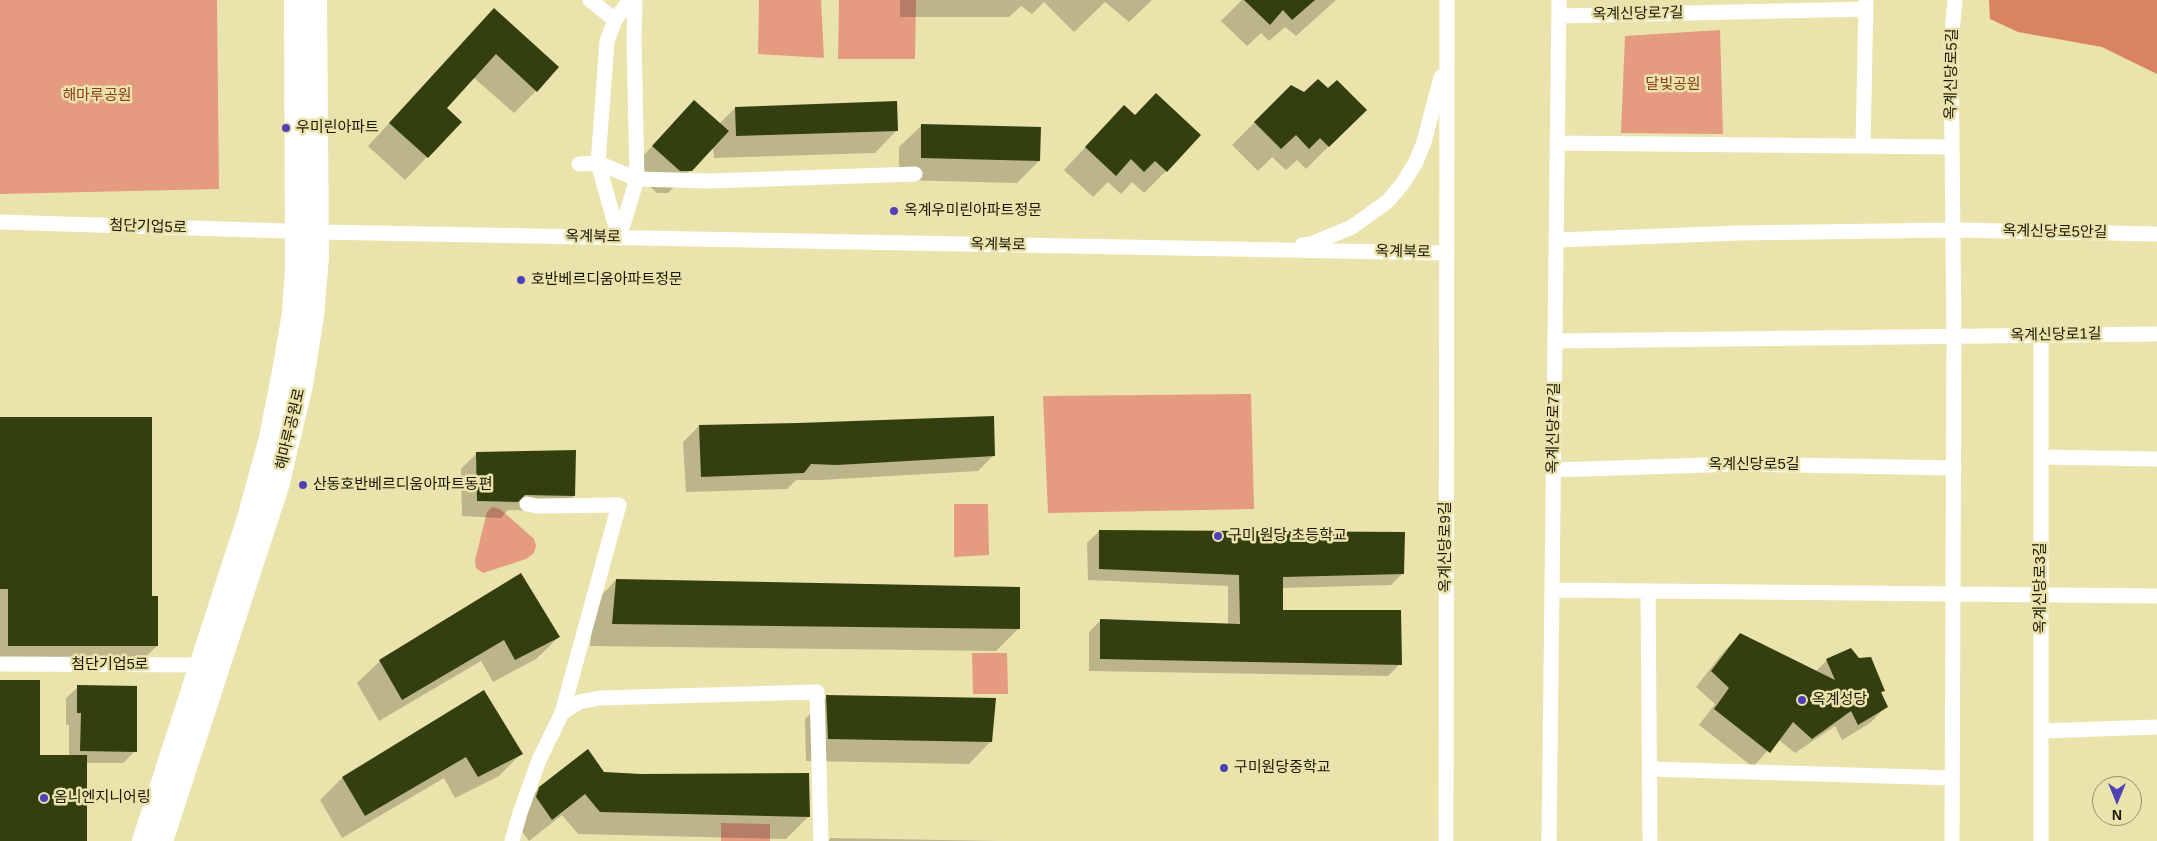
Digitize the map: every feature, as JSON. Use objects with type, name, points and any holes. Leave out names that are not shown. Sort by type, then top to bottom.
[{"type":"street","name":"해마루공원로","points":[[295,0],[307,232]]},
{"type":"street","name":"해마루공원로","points":[[162,841],[270,438],[293,314],[296,268],[307,232],[316,0]]},
{"type":"street","points":[[590,0],[615,20]]},
{"type":"street","points":[[619,238],[598,163],[607,41],[615,20],[630,0]]},
{"type":"street","points":[[619,238],[638,179],[634,40],[635,0]]},
{"type":"street","name":"옥계북로","points":[[307,232],[1446,253],[1447,0]]},
{"type":"street","name":"옥계신당로7길","points":[[1549,841],[1559,0]]},
{"type":"street","name":"옥계신당로5길","points":[[1952,841],[1954,230],[1951,147],[1951,45],[1954,0]]},
{"type":"street","name":"옥계신당로7길","points":[[1559,16],[1866,5],[1863,146]]},
{"type":"street","points":[[1268,250],[1311,244],[1352,226],[1388,201],[1403,183],[1416,162],[1424,142],[1447,57]]},
{"type":"street","points":[[1558,143],[1951,147]]},
{"type":"street","points":[[579,164],[598,163],[638,179],[710,181],[915,174]]},
{"type":"street","name":"첨단기업5로","points":[[0,222],[307,232]]},
{"type":"street","points":[[1556,240],[1739,233],[1954,230]]},
{"type":"street","name":"옥계신당로5안길","points":[[1954,230],[2157,234]]},
{"type":"street","name":"옥계신당로9길","points":[[1446,253],[1446,841]]},
{"type":"street","name":"옥계신당로1길","points":[[1954,337],[2157,334]]},
{"type":"street","name":"옥계신당로3길","points":[[2041,336],[2041,841]]},
{"type":"street","points":[[1555,341],[1954,337]]},
{"type":"street","points":[[2041,457],[2157,458]]},
{"type":"street","name":"옥계신당로5길","points":[[1554,470],[1740,464],[1954,468]]},
{"type":"street","points":[[512,841],[539,760],[562,713],[619,505],[536,506],[527,504]]},
{"type":"street","points":[[1552,590],[2157,596]]},
{"type":"street","points":[[1648,591],[1650,841]]},
{"type":"street","name":"첨단기업5로","points":[[0,664],[210,665]]},
{"type":"street","name":"해마루공원로","points":[[143,841],[210,665]]},
{"type":"street","points":[[562,713],[579,702],[599,698],[817,692],[821,841]]},
{"type":"street","points":[[2041,731],[2157,727]]},
{"type":"street","points":[[1650,769],[1952,778]]},
{"type":"green space","name":"해마루공원","points":[[0,0],[217,0],[219,189],[0,194]]},
{"type":"green space","points":[[759,0],[821,0],[824,58],[758,54]]},
{"type":"green space","points":[[839,0],[916,0],[915,59],[838,59]]},
{"type":"green space","name":"달빛공원","points":[[1720,30],[1723,134],[1621,133],[1625,36]]},
{"type":"green space","points":[[1251,394],[1254,509],[1048,513],[1043,396]]},
{"type":"green space","points":[[954,504],[988,504],[989,555],[954,557]]},
{"type":"green space","points":[[492,507],[500,509],[534,539],[536,546],[534,553],[526,559],[483,573],[476,568],[475,560],[487,512]]},
{"type":"green space","points":[[972,653],[1007,653],[1008,694],[973,694]]},
{"type":"green space","points":[[721,823],[770,824],[770,841],[721,841]]},
{"type":"shaded area","points":[[1989,0],[2157,0],[2157,74],[2102,47],[2018,32],[1990,19]]},
{"type":"building","points":[[1244,0],[1315,0],[1292,20],[1283,10],[1270,25]]},
{"type":"building","points":[[494,8],[559,67],[537,92],[496,54],[447,108],[462,122],[428,158],[389,123]]},
{"type":"building","points":[[1318,79],[1328,88],[1337,80],[1367,110],[1329,147],[1320,138],[1309,149],[1296,135],[1281,149],[1254,122],[1291,85],[1304,92]]},
{"type":"building","points":[[1156,93],[1201,135],[1167,172],[1155,161],[1144,172],[1131,159],[1116,176],[1085,147],[1124,105],[1135,115]]},
{"type":"building","points":[[694,100],[729,131],[692,171],[680,171],[652,146]]},
{"type":"building","points":[[897,101],[898,131],[736,136],[735,107]]},
{"type":"building","points":[[921,124],[1041,127],[1040,161],[921,158]]},
{"type":"building","points":[[994,416],[995,456],[837,465],[811,464],[804,473],[701,477],[699,425]]},
{"type":"building","points":[[0,417],[152,417],[152,596],[158,596],[158,646],[8,646],[8,589],[0,589]]},
{"type":"building","points":[[576,450],[575,496],[525,495],[518,502],[477,501],[476,452]]},
{"type":"building","points":[[1099,530],[1405,532],[1404,574],[1283,577],[1283,610],[1401,610],[1402,665],[1100,659],[1100,619],[1240,624],[1239,575],[1099,569]]},
{"type":"building","points":[[521,573],[560,637],[515,660],[504,640],[402,700],[379,660]]},
{"type":"building","points":[[616,579],[1020,587],[1020,629],[612,624]]},
{"type":"building","name":"옥계성당","points":[[1740,633],[1835,680],[1826,659],[1851,648],[1859,658],[1871,657],[1885,691],[1881,692],[1888,707],[1858,725],[1851,711],[1812,739],[1793,722],[1770,753],[1714,709],[1729,688],[1711,671]]},
{"type":"building","name":"옴니엔지니어링","points":[[0,680],[40,680],[40,755],[87,755],[87,841],[0,841]]},
{"type":"building","points":[[77,685],[137,686],[137,752],[80,751],[81,713],[77,713]]},
{"type":"building","points":[[484,690],[523,754],[478,777],[466,757],[365,816],[342,777]]},
{"type":"building","points":[[826,695],[996,698],[992,742],[828,739]]},
{"type":"building","points":[[588,749],[604,772],[641,774],[809,773],[810,817],[600,812],[585,794],[552,820],[536,797],[539,787]]},
{"type":"place","name":"우미린아파트","points":[[286,128]]},
{"type":"place","name":"옥계우미린아파트정문","points":[[894,211]]},
{"type":"place","name":"호반베르디움아파트정문","points":[[521,280]]},
{"type":"place","name":"산동호반베르디움아파트동편","points":[[303,485]]},
{"type":"place","name":"구미 원당 초등학교","points":[[1218,536]]},
{"type":"place","name":"옥계성당","points":[[1802,700]]},
{"type":"place","name":"구미원당중학교","points":[[1224,768]]},
{"type":"place","name":"옴니엔지니어링","points":[[44,798]]}]
